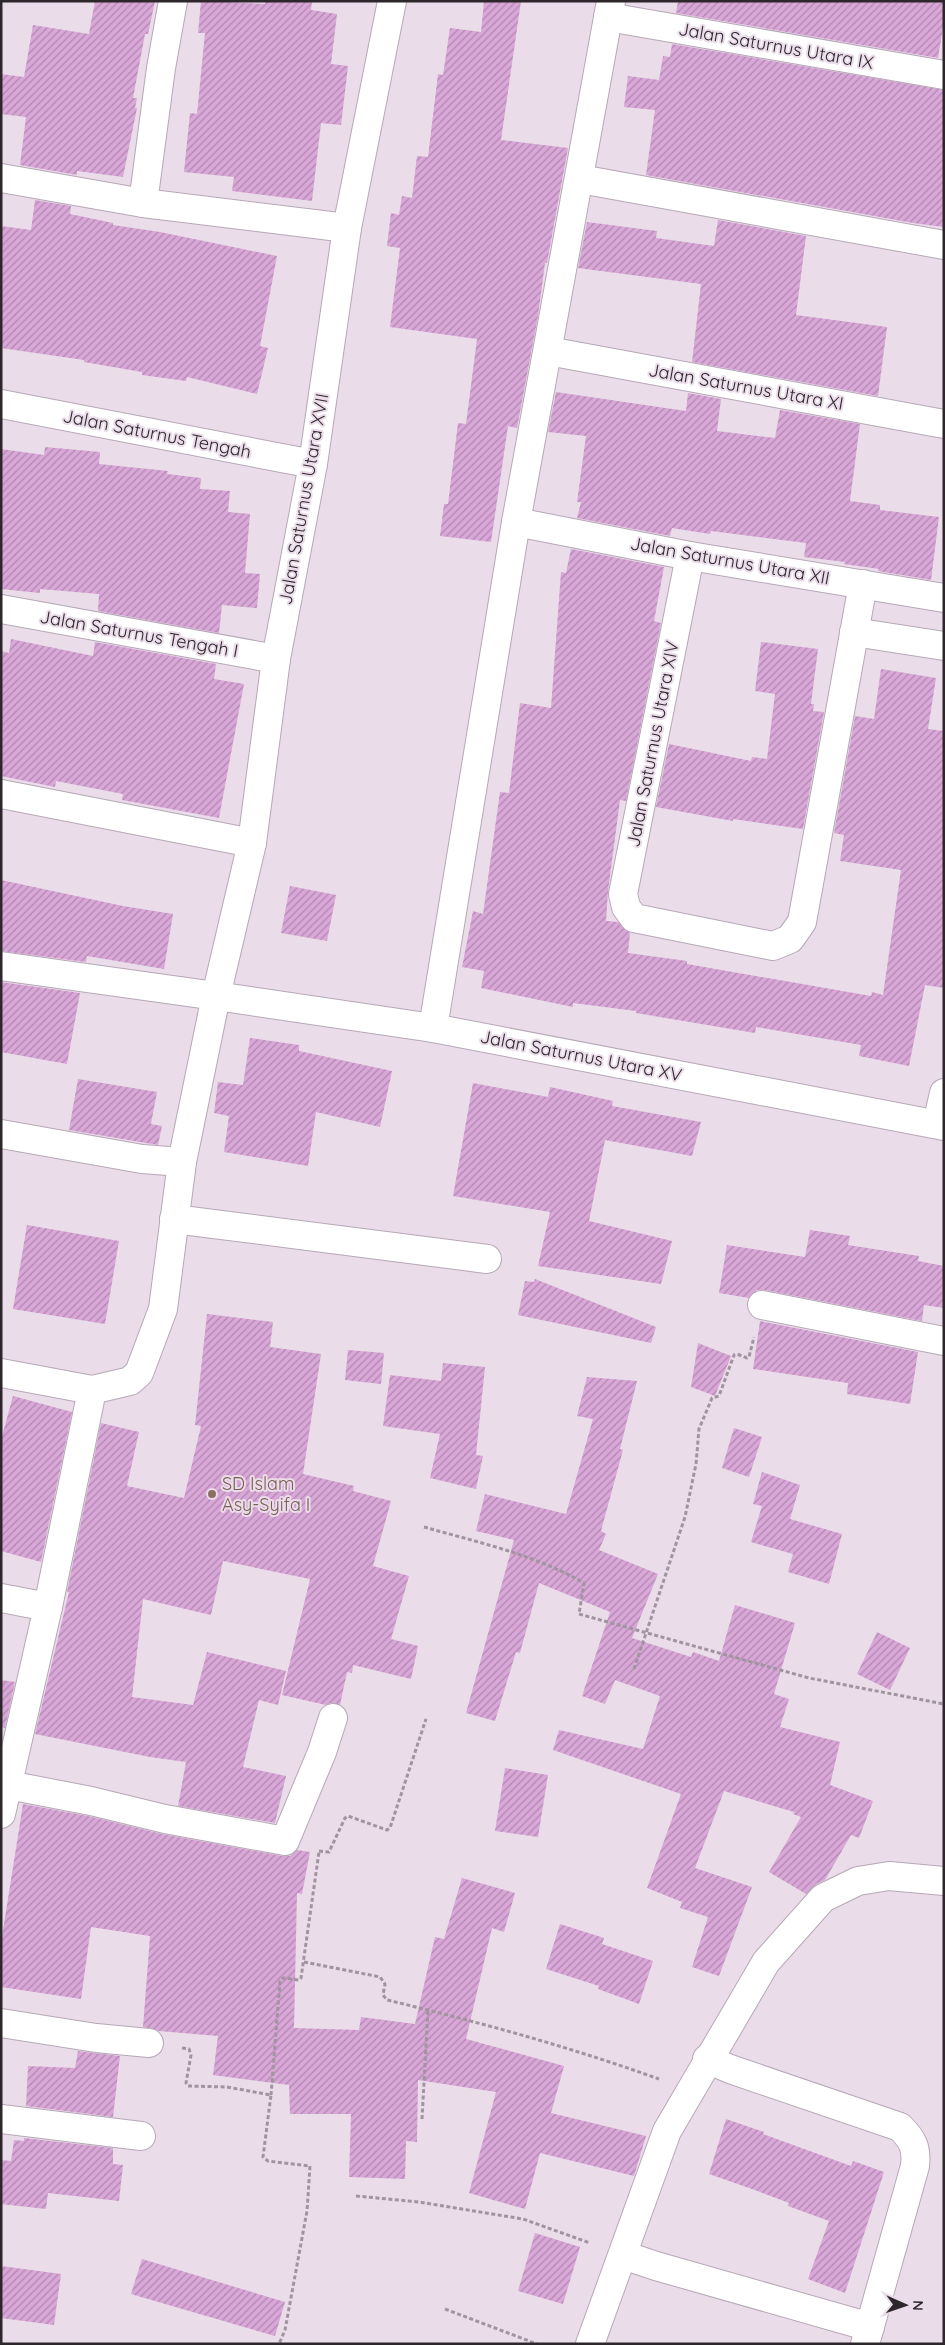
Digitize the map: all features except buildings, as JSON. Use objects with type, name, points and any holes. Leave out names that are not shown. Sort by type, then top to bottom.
[{"type":"street","points":[[143,203],[161,68],[174,1]]},
{"type":"street","name":"Jalan Saturnus Utara XVII","points":[[92,1390],[130,1381],[139,1373],[163,1309],[182,1162],[216,996],[252,843],[276,659],[313,464],[346,228],[392,1]]},
{"type":"street","points":[[433,1028],[516,522],[580,179],[609,9]]},
{"type":"street","name":"Jalan Saturnus Utara IX","points":[[609,9],[944,75]]},
{"type":"street","points":[[1,178],[143,203],[346,228]]},
{"type":"street","points":[[580,179],[944,245]]},
{"type":"street","name":"Jalan Saturnus Utara XI","points":[[548,351],[944,424]]},
{"type":"street","name":"Jalan Saturnus Tengah","points":[[1,404],[313,464]]},
{"type":"street","name":"Jalan Saturnus Utara XII","points":[[516,522],[690,556],[944,598]]},
{"type":"street","name":"Jalan Saturnus Utara XIV","points":[[690,556],[623,894],[626,907],[634,918],[773,946],[790,938],[802,922],[854,632]]},
{"type":"street","points":[[863,584],[854,632],[944,646]]},
{"type":"street","name":"Jalan Saturnus Tengah I","points":[[1,609],[276,659]]},
{"type":"street","points":[[1,794],[252,843]]},
{"type":"street","name":"Jalan Saturnus Utara XV","points":[[1,966],[433,1028],[940,1125]]},
{"type":"street","points":[[940,1125],[944,1093]]},
{"type":"street","points":[[1,1134],[142,1159],[182,1162]]},
{"type":"street","points":[[174,1218],[487,1259]]},
{"type":"street","points":[[762,1305],[944,1341]]},
{"type":"street","points":[[1,1372],[92,1390],[48,1608],[1,1814]]},
{"type":"street","points":[[1,1598],[48,1608]]},
{"type":"street","points":[[8,1785],[91,1801],[165,1819],[285,1841],[322,1752],[333,1718]]},
{"type":"street","points":[[590,2344],[667,2131],[766,1962],[823,1898],[858,1880],[889,1876],[944,1881]]},
{"type":"street","points":[[1,2023],[96,2038],[149,2042]]},
{"type":"street","points":[[623,2255],[868,2335],[915,2166],[917,2151],[912,2139],[900,2127],[707,2060]]},
{"type":"street","points":[[1,2118],[142,2136]]},
{"type":"path","points":[[634,1669],[644,1633],[685,1518],[696,1464],[699,1429],[712,1398],[719,1396],[734,1355],[747,1358],[749,1356],[762,1305]]},
{"type":"path","points":[[424,1528],[510,1552],[569,1575],[584,1583],[580,1614],[809,1678],[944,1704]]},
{"type":"path","points":[[285,1841],[319,1852],[329,1852],[345,1818],[348,1816],[387,1830],[390,1828],[426,1720]]},
{"type":"path","points":[[279,2344],[285,2330],[302,2242],[311,2171],[310,2166],[268,2161],[263,2157],[271,2095],[280,1981],[283,1978],[299,1980],[301,1978],[319,1852]]},
{"type":"path","points":[[304,1962],[380,1977],[385,1984],[383,1995],[387,2000],[489,2024],[596,2057],[690,2090]]},
{"type":"path","points":[[422,2119],[428,2010]]},
{"type":"path","points":[[149,2042],[188,2049],[191,2056],[186,2083],[188,2086],[227,2087],[271,2095]]},
{"type":"path","points":[[356,2196],[418,2202],[523,2219],[576,2238]]},
{"type":"path","points":[[446,2309],[537,2344]]},
{"type":"place","name":"SD Islam Asy-Syifa I","points":[[212,1494]]}]
